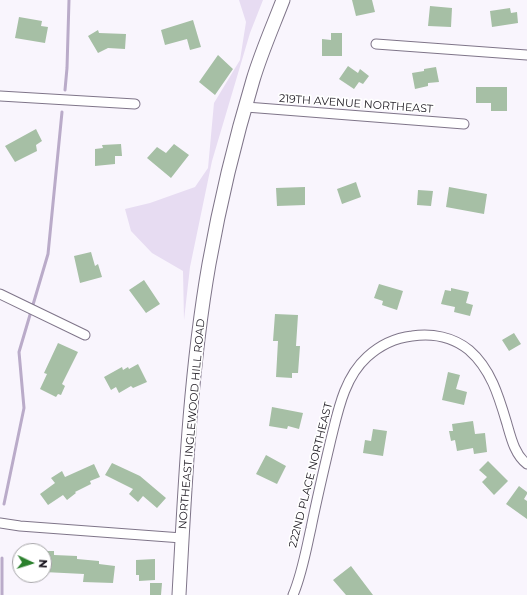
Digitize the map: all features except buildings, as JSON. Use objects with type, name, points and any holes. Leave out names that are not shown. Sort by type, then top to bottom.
[{"type":"street","name":"NORTHEAST INGLEWOOD HILL ROAD","points":[[179,595],[194,382],[198,340],[209,264],[222,200],[246,107],[254,79],[283,0]]},
{"type":"street","points":[[376,44],[527,55]]},
{"type":"street","points":[[0,96],[135,104]]},
{"type":"street","name":"219TH AVENUE NORTHEAST","points":[[246,107],[464,124]]},
{"type":"street","points":[[0,294],[85,335]]},
{"type":"street","name":"222ND PLACE NORTHEAST","points":[[293,595],[307,545],[339,406],[350,381],[366,358],[384,345],[402,337],[437,335],[454,341],[468,349],[480,361],[489,374],[499,398],[515,448],[522,460],[527,464]]},
{"type":"street","points":[[0,523],[20,526],[182,538]]},
{"type":"shaded area","points":[[239,0],[263,0],[250,33],[212,161],[190,267],[184,320],[183,271],[152,253],[131,231],[125,209],[150,203],[195,187],[208,168],[214,103],[240,60],[246,22]]},
{"type":"waterway","points":[[65,90],[69,0]]},
{"type":"waterway","points":[[4,504],[24,408],[19,352],[48,254],[62,112]]},
{"type":"waterway","points":[[2,558],[2,595]]}]
